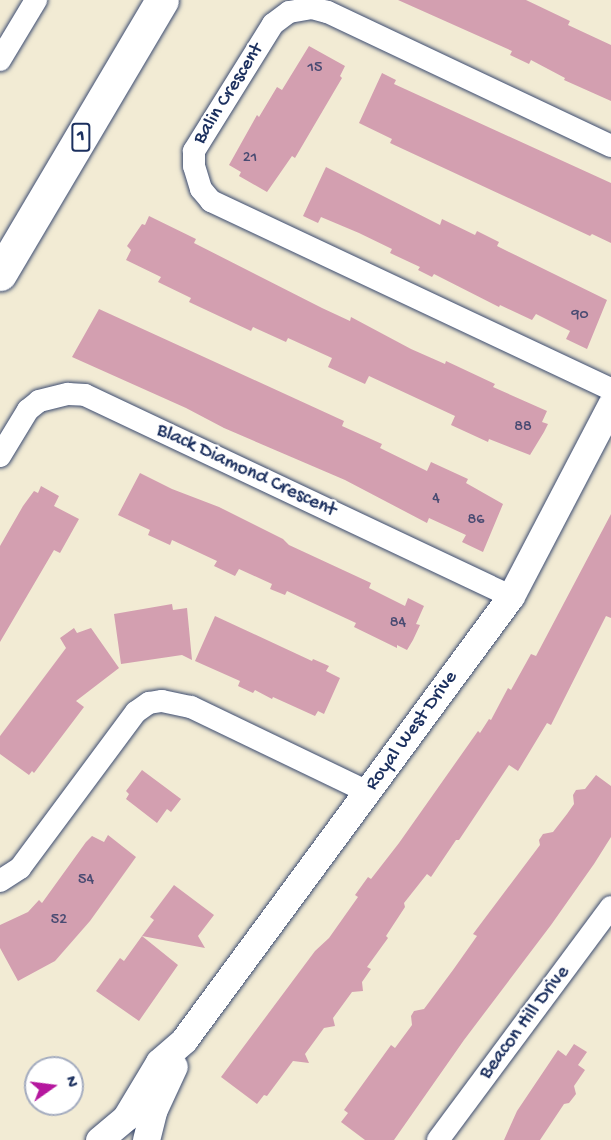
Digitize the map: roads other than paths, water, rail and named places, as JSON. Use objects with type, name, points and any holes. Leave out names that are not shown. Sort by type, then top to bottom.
[{"type":"main road","name":"1","points":[[0,274],[162,0]]},
{"type":"street","points":[[0,60],[36,0]]},
{"type":"street","name":"Balin Crescent","points":[[611,146],[327,12],[300,9],[289,12],[273,24],[194,151],[194,166],[201,189],[210,201],[611,389]]},
{"type":"street","name":"Black Diamond Crescent","points":[[0,456],[28,410],[39,401],[68,394],[85,395],[511,596]]},
{"type":"street","name":"Royal West Drive","points":[[99,1140],[126,1117],[159,1062],[184,1040],[511,596],[611,405]]},
{"type":"street","points":[[0,881],[20,868],[136,712],[149,703],[162,700],[191,707],[368,792]]},
{"type":"street","name":"Beacon Hill Drive","points":[[438,1140],[611,907]]},
{"type":"street","name":"Royal West Drive","points":[[146,1140],[154,1109],[184,1040]]}]
